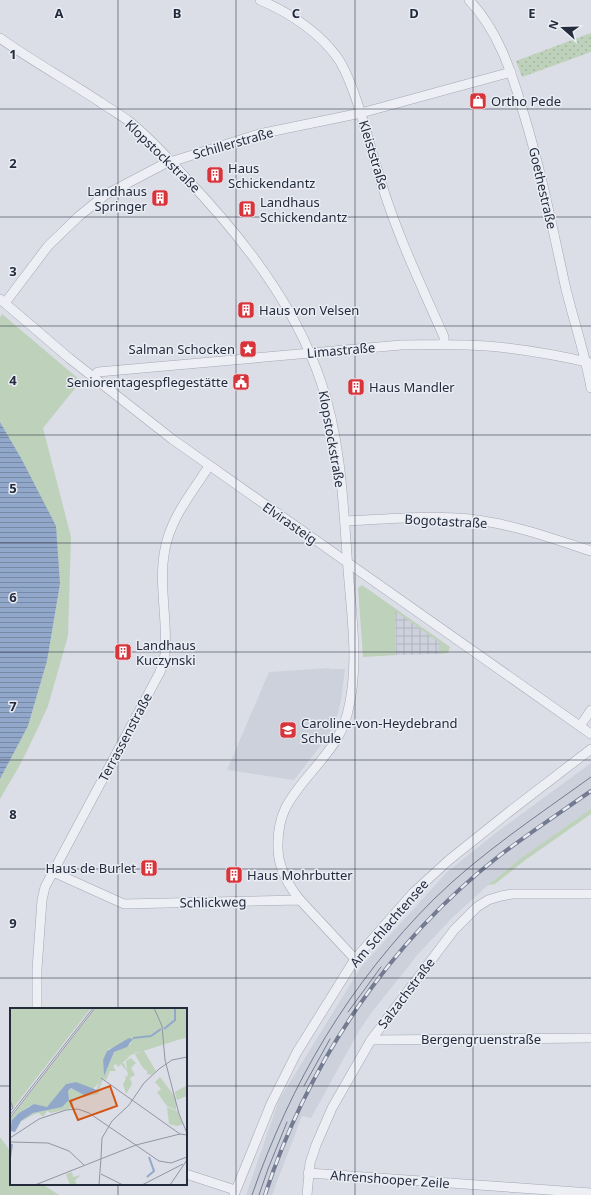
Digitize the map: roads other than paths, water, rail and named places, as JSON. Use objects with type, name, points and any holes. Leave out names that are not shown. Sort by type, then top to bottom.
[{"type":"street","name":"Kleiststraße","points":[[260,0],[282,10],[313,31],[338,58],[347,74],[361,113],[382,186],[410,261],[444,337],[444,344]]},
{"type":"street","name":"Goethestraße","points":[[469,0],[495,37],[511,72],[531,136],[570,307],[588,362],[591,388]]},
{"type":"street","name":"Klopstockstraße","points":[[0,38],[130,122],[209,202],[248,251],[283,301],[310,353],[322,384],[339,462],[354,661],[347,716],[339,736],[326,756],[295,793],[284,811],[279,829],[278,849],[282,871],[289,886],[300,900]]},
{"type":"street","name":"Schillerstraße","points":[[2,301],[48,246],[78,216],[105,195],[170,161],[259,134],[361,113],[511,72]]},
{"type":"street","name":"Elvirasteig","points":[[2,301],[93,378],[172,439],[347,564],[591,734]]},
{"type":"street","name":"Limastraße","points":[[93,378],[98,372],[381,346],[444,344],[486,346],[516,349],[588,362]]},
{"type":"street","name":"Terrassenstraße","points":[[37,1008],[37,969],[42,900],[45,887],[160,672],[165,655],[162,576],[165,549],[170,531],[181,508],[209,466]]},
{"type":"street","name":"Bogotastraße","points":[[344,521],[419,518],[469,519],[525,530],[591,551]]},
{"type":"street","points":[[580,726],[591,710]]},
{"type":"street","name":"Am Schlachtensee","points":[[235,1192],[270,1104],[297,1052],[356,959],[413,893],[446,862],[591,749]]},
{"type":"street","name":"Schlickweg","points":[[53,872],[124,904],[300,900]]},
{"type":"street","name":"Salzachstraße","points":[[307,1195],[310,1162],[332,1108],[371,1040],[454,930],[477,907],[488,900],[501,896],[512,894],[591,894]]},
{"type":"street","points":[[300,900],[356,959]]},
{"type":"street","name":"Bergengruenstraße","points":[[371,1040],[591,1038]]},
{"type":"street","name":"Ahrenshooper Zeile","points":[[308,1173],[591,1193]]},
{"type":"street","points":[[187,1174],[235,1192]]},
{"type":"water","points":[[0,422],[21,458],[56,526],[60,584],[47,661],[28,726],[0,779]]},
{"type":"tram line","points":[[252,1195],[285,1113],[304,1074],[349,1000],[375,965],[403,931],[452,882],[490,850],[591,777]]},
{"type":"tram line","points":[[348,1012],[381,967]]},
{"type":"tram line","points":[[304,1086],[330,1039]]},
{"type":"tram line","points":[[259,1195],[287,1122]]},
{"type":"railway","points":[[265,1195],[283,1146],[304,1098],[329,1052],[357,1008],[388,966],[422,926],[459,890],[510,847],[591,791]]},
{"type":"place","name":"Ortho Pede","points":[[478,101]]},
{"type":"place","name":"Haus Schickendantz","points":[[215,175]]},
{"type":"place","name":"Landhaus Springer","points":[[160,198]]},
{"type":"place","name":"Landhaus Schickendantz","points":[[247,209]]},
{"type":"place","name":"Haus von Velsen","points":[[246,310]]},
{"type":"place","name":"Salman Schocken","points":[[248,349]]},
{"type":"place","name":"Seniorentagespflegestätte","points":[[241,382]]},
{"type":"place","name":"Haus Mandler","points":[[356,387]]},
{"type":"place","name":"Landhaus Kuczynski","points":[[123,652]]},
{"type":"place","name":"Caroline-von-Heydebrand Schule","points":[[288,730]]},
{"type":"place","name":"Haus de Burlet","points":[[149,868]]},
{"type":"place","name":"Haus Mohrbutter","points":[[234,875]]}]
